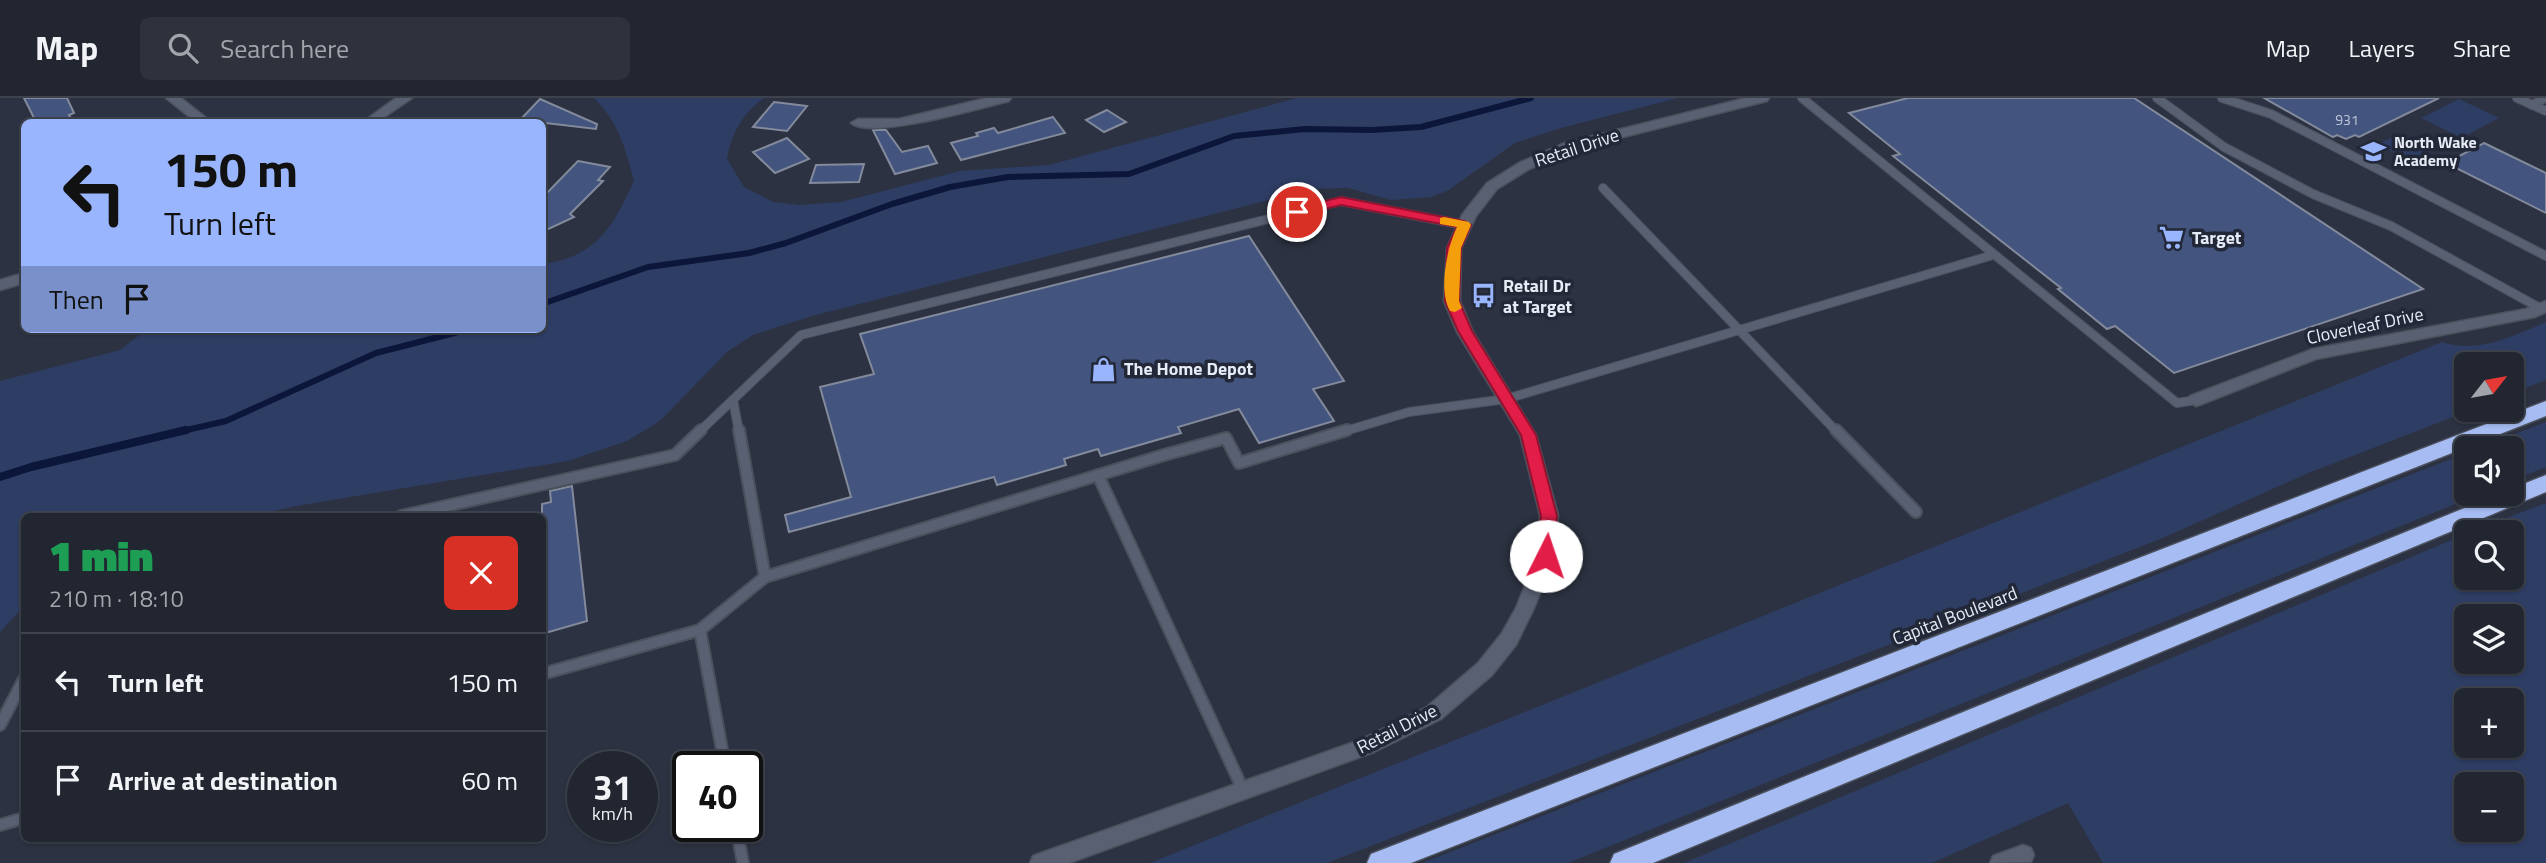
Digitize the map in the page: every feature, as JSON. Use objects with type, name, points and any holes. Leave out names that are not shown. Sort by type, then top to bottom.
[{"type":"highway","name":"Capital Boulevard","points":[[1380,863],[2546,408]]},
{"type":"highway","points":[[1623,863],[2546,482]]},
{"type":"street","points":[[173,98],[200,119]]},
{"type":"street","points":[[374,119],[405,98]]},
{"type":"street","points":[[858,123],[900,123],[1004,98]]},
{"type":"street","name":"Retail Drive","points":[[1041,863],[1367,746],[1434,713],[1485,669],[1509,639],[1525,608],[1546,556],[1549,516],[1528,435],[1465,331],[1452,301],[1454,248],[1464,225],[1492,186],[1524,166],[1570,146],[1762,98]]},
{"type":"street","points":[[0,285],[21,279]]},
{"type":"street","name":"Cloverleaf Drive","points":[[2196,400],[2313,354],[2529,313],[2543,307]]},
{"type":"street","points":[[2001,863],[2023,855]]},
{"type":"lane","points":[[1802,98],[2177,403],[2196,400]]},
{"type":"lane","points":[[2157,98],[2224,147],[2313,194],[2391,226],[2543,307]]},
{"type":"lane","points":[[2222,98],[2271,114],[2546,256]]},
{"type":"lane","points":[[2517,98],[2546,111]]},
{"type":"lane","points":[[2532,105],[2545,98]]},
{"type":"lane","points":[[1603,188],[1738,331],[1916,512]]},
{"type":"lane","points":[[414,513],[675,455],[801,335],[1341,201],[1464,225]]},
{"type":"lane","points":[[546,673],[700,630],[765,577],[1226,438],[1239,463],[1409,412],[1506,399],[1993,255]]},
{"type":"lane","points":[[733,400],[765,577]]},
{"type":"lane","points":[[1098,475],[1244,792]]},
{"type":"lane","points":[[700,630],[722,751]]},
{"type":"lane","points":[[0,725],[21,685]]},
{"type":"lane","points":[[0,825],[21,819]]},
{"type":"lane","points":[[739,842],[743,863]]},
{"type":"shaded area","points":[[594,98],[764,98],[739,125],[727,159],[744,187],[773,202],[800,205],[841,202],[960,171],[1049,165],[1297,98],[1678,98],[1561,128],[1515,143],[1447,191],[1431,197],[1391,200],[1348,188],[1312,189],[812,316],[753,335],[727,352],[660,421],[627,441],[568,461],[265,513],[21,513],[21,609],[0,632],[0,381],[120,350],[142,333],[546,333],[546,263],[562,260],[590,247],[610,226],[634,181],[615,126]]},
{"type":"shaded area","points":[[2459,99],[2499,118],[2461,138],[2421,118]]},
{"type":"shaded area","points":[[2402,133],[2436,150],[2412,162],[2378,144]]},
{"type":"shaded area","points":[[2546,322],[2546,380],[2524,389],[2524,352],[2454,352],[2454,417],[2306,474],[2163,538],[1327,863],[1150,863],[2442,342],[2469,346],[2508,338]]},
{"type":"shaded area","points":[[2546,422],[2546,467],[2524,476],[2524,436],[2510,436]]},
{"type":"shaded area","points":[[2454,458],[2454,505],[1568,863],[1422,863]]},
{"type":"shaded area","points":[[2546,503],[2546,863],[2103,863],[2068,803],[1932,863],[1684,863],[2454,539],[2454,590],[2524,590],[2524,520],[2501,520]]},
{"type":"building","points":[[24,98],[67,98],[74,113],[69,115],[71,119],[34,119]]},
{"type":"building","name":"Target","points":[[1908,98],[2134,98],[2423,289],[2174,373],[2115,326],[2107,329],[2058,289],[2061,288],[1893,156],[1900,154],[1849,113]]},
{"type":"building","points":[[2264,98],[2439,98],[2359,137],[2355,135],[2346,139],[2337,135],[2333,137]]},
{"type":"building","points":[[540,99],[597,124],[596,129],[546,123],[546,119],[521,119]]},
{"type":"building","points":[[774,102],[807,106],[787,131],[753,127]]},
{"type":"building","points":[[1107,110],[1126,122],[1104,132],[1086,120]]},
{"type":"building","points":[[1053,117],[1065,133],[961,160],[951,143],[978,136],[976,133],[994,128],[998,133]]},
{"type":"building","points":[[873,130],[886,130],[902,152],[928,146],[937,163],[895,174]]},
{"type":"building","points":[[787,138],[809,159],[775,173],[753,152]]},
{"type":"building","points":[[2484,143],[2546,173],[2546,213],[2446,163]]},
{"type":"building","points":[[578,161],[610,167],[598,180],[603,181],[570,214],[574,217],[546,230],[546,194]]},
{"type":"building","points":[[864,164],[859,182],[810,183],[816,165]]},
{"type":"building","name":"The Home Depot","points":[[1249,236],[1344,381],[1313,389],[1334,421],[1259,443],[1239,409],[1178,427],[1181,433],[1101,456],[1098,449],[1064,459],[1066,465],[997,485],[994,477],[789,532],[785,515],[851,497],[820,387],[874,374],[860,334]]},
{"type":"building","points":[[572,486],[587,621],[546,633],[546,513],[542,513],[542,504],[551,502],[550,491]]},
{"type":"waterway","points":[[546,303],[648,267],[749,253],[786,243],[892,204],[950,187],[1008,177],[1129,174],[1234,136],[1305,129],[1372,130],[1421,127],[1531,98]]},
{"type":"waterway","points":[[178,432],[226,421],[376,353],[454,333]]},
{"type":"waterway","points":[[0,477],[31,467],[186,430]]},
{"type":"slow traffic","points":[[1444,221],[1464,225],[1454,248],[1452,301],[1455,308]]},
{"type":"place","name":"North Wake Academy","points":[[2374,151]]},
{"type":"place","name":"Target","points":[[2172,238]]},
{"type":"place","name":"Retail Dr at Target","points":[[1483,296]]},
{"type":"place","name":"The Home Depot","points":[[1104,369]]},
{"type":"route","points":[[1297,212],[1341,201],[1464,225],[1454,248],[1452,301],[1465,331],[1528,435],[1541,476],[1549,516],[1546,556]]}]
